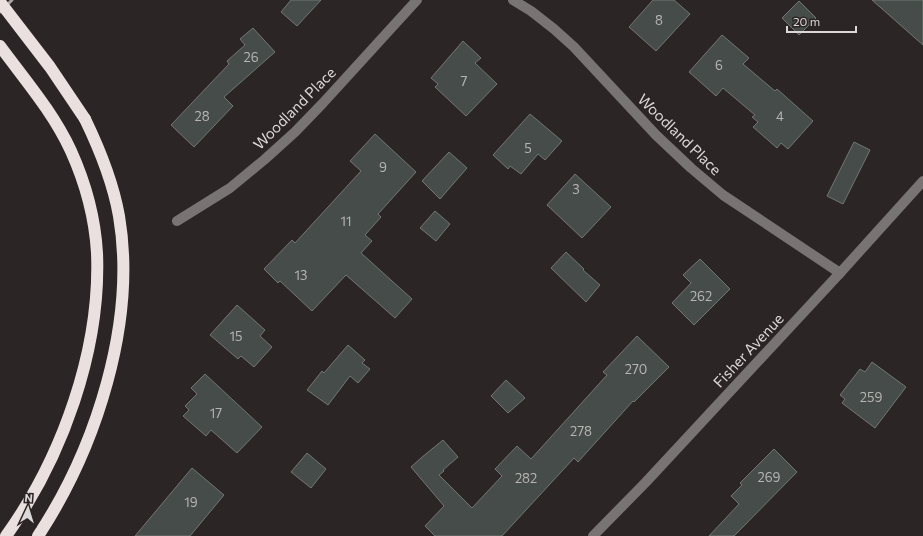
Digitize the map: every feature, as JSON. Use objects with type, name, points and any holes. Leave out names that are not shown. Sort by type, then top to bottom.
[{"type":"highway","points":[[0,2],[54,73],[85,119],[103,159],[114,195],[119,215],[123,257],[123,299],[112,362],[94,421],[71,478],[38,536]]},
{"type":"highway","points":[[0,46],[43,103],[62,132],[80,174],[92,219],[97,252],[97,291],[83,370],[65,426],[40,482],[6,536]]},
{"type":"street","name":"Woodland Place","points":[[176,221],[230,188],[295,132],[417,0]]},
{"type":"street","name":"Woodland Place","points":[[513,0],[554,29],[574,47],[656,135],[690,168],[723,195],[840,273]]},
{"type":"street","name":"Fisher Avenue","points":[[593,536],[646,482],[922,185]]},
{"type":"building","points":[[291,0],[321,0],[297,26],[281,12]]},
{"type":"building","points":[[653,0],[674,0],[690,14],[656,51],[629,27]]},
{"type":"building","points":[[872,0],[923,0],[923,45]]},
{"type":"building","points":[[799,1],[816,18],[799,35],[782,18]]},
{"type":"building","points":[[253,28],[275,52],[224,97],[233,106],[194,147],[171,125],[229,64],[227,61],[245,45],[240,39]]},
{"type":"building","points":[[722,35],[749,58],[743,64],[775,91],[777,89],[813,121],[788,149],[781,143],[777,148],[753,127],[758,122],[752,117],[755,115],[723,88],[716,96],[689,72]]},
{"type":"building","points":[[463,41],[481,58],[475,63],[497,84],[466,116],[435,87],[438,84],[431,78]]},
{"type":"building","points":[[530,114],[562,141],[545,160],[538,154],[521,174],[510,166],[508,169],[493,155]]},
{"type":"building","points":[[375,134],[416,172],[378,214],[381,217],[365,235],[372,241],[361,253],[412,299],[395,318],[346,275],[312,311],[280,281],[278,283],[264,269],[292,240],[295,243],[361,171],[350,161]]},
{"type":"building","points":[[854,142],[870,150],[843,204],[827,196]]},
{"type":"building","points":[[449,152],[467,168],[440,199],[422,181]]},
{"type":"building","points":[[575,174],[611,207],[582,238],[547,205]]},
{"type":"building","points":[[435,211],[450,224],[436,241],[420,228]]},
{"type":"building","points":[[566,252],[600,285],[586,302],[551,268]]},
{"type":"building","points":[[700,259],[730,289],[694,325],[672,303],[691,283],[683,275]]},
{"type":"building","points":[[237,305],[265,330],[260,336],[272,347],[254,367],[241,356],[238,359],[210,335]]},
{"type":"building","points":[[637,336],[669,367],[634,402],[633,401],[578,462],[574,458],[502,536],[435,536],[425,526],[444,506],[411,467],[421,458],[443,440],[458,457],[439,475],[472,508],[502,476],[495,469],[517,446],[531,459],[607,375],[603,372]]},
{"type":"building","points":[[348,345],[365,360],[362,363],[370,369],[358,383],[350,376],[328,405],[307,390],[322,371],[324,373]]},
{"type":"building","points":[[872,362],[906,387],[875,428],[842,403],[845,399],[840,395],[860,369],[865,372]]},
{"type":"building","points":[[205,374],[262,427],[237,453],[211,430],[206,436],[183,416],[189,410],[185,406],[197,394],[191,388]]},
{"type":"building","points":[[506,380],[525,398],[508,413],[491,396]]},
{"type":"building","points":[[774,449],[797,472],[734,536],[709,536],[739,504],[731,496],[742,485],[740,483]]},
{"type":"building","points":[[307,453],[326,469],[311,488],[291,472]]},
{"type":"building","points":[[192,468],[224,495],[190,536],[135,536]]},
{"type":"railway","points":[[0,12],[12,0]]}]
